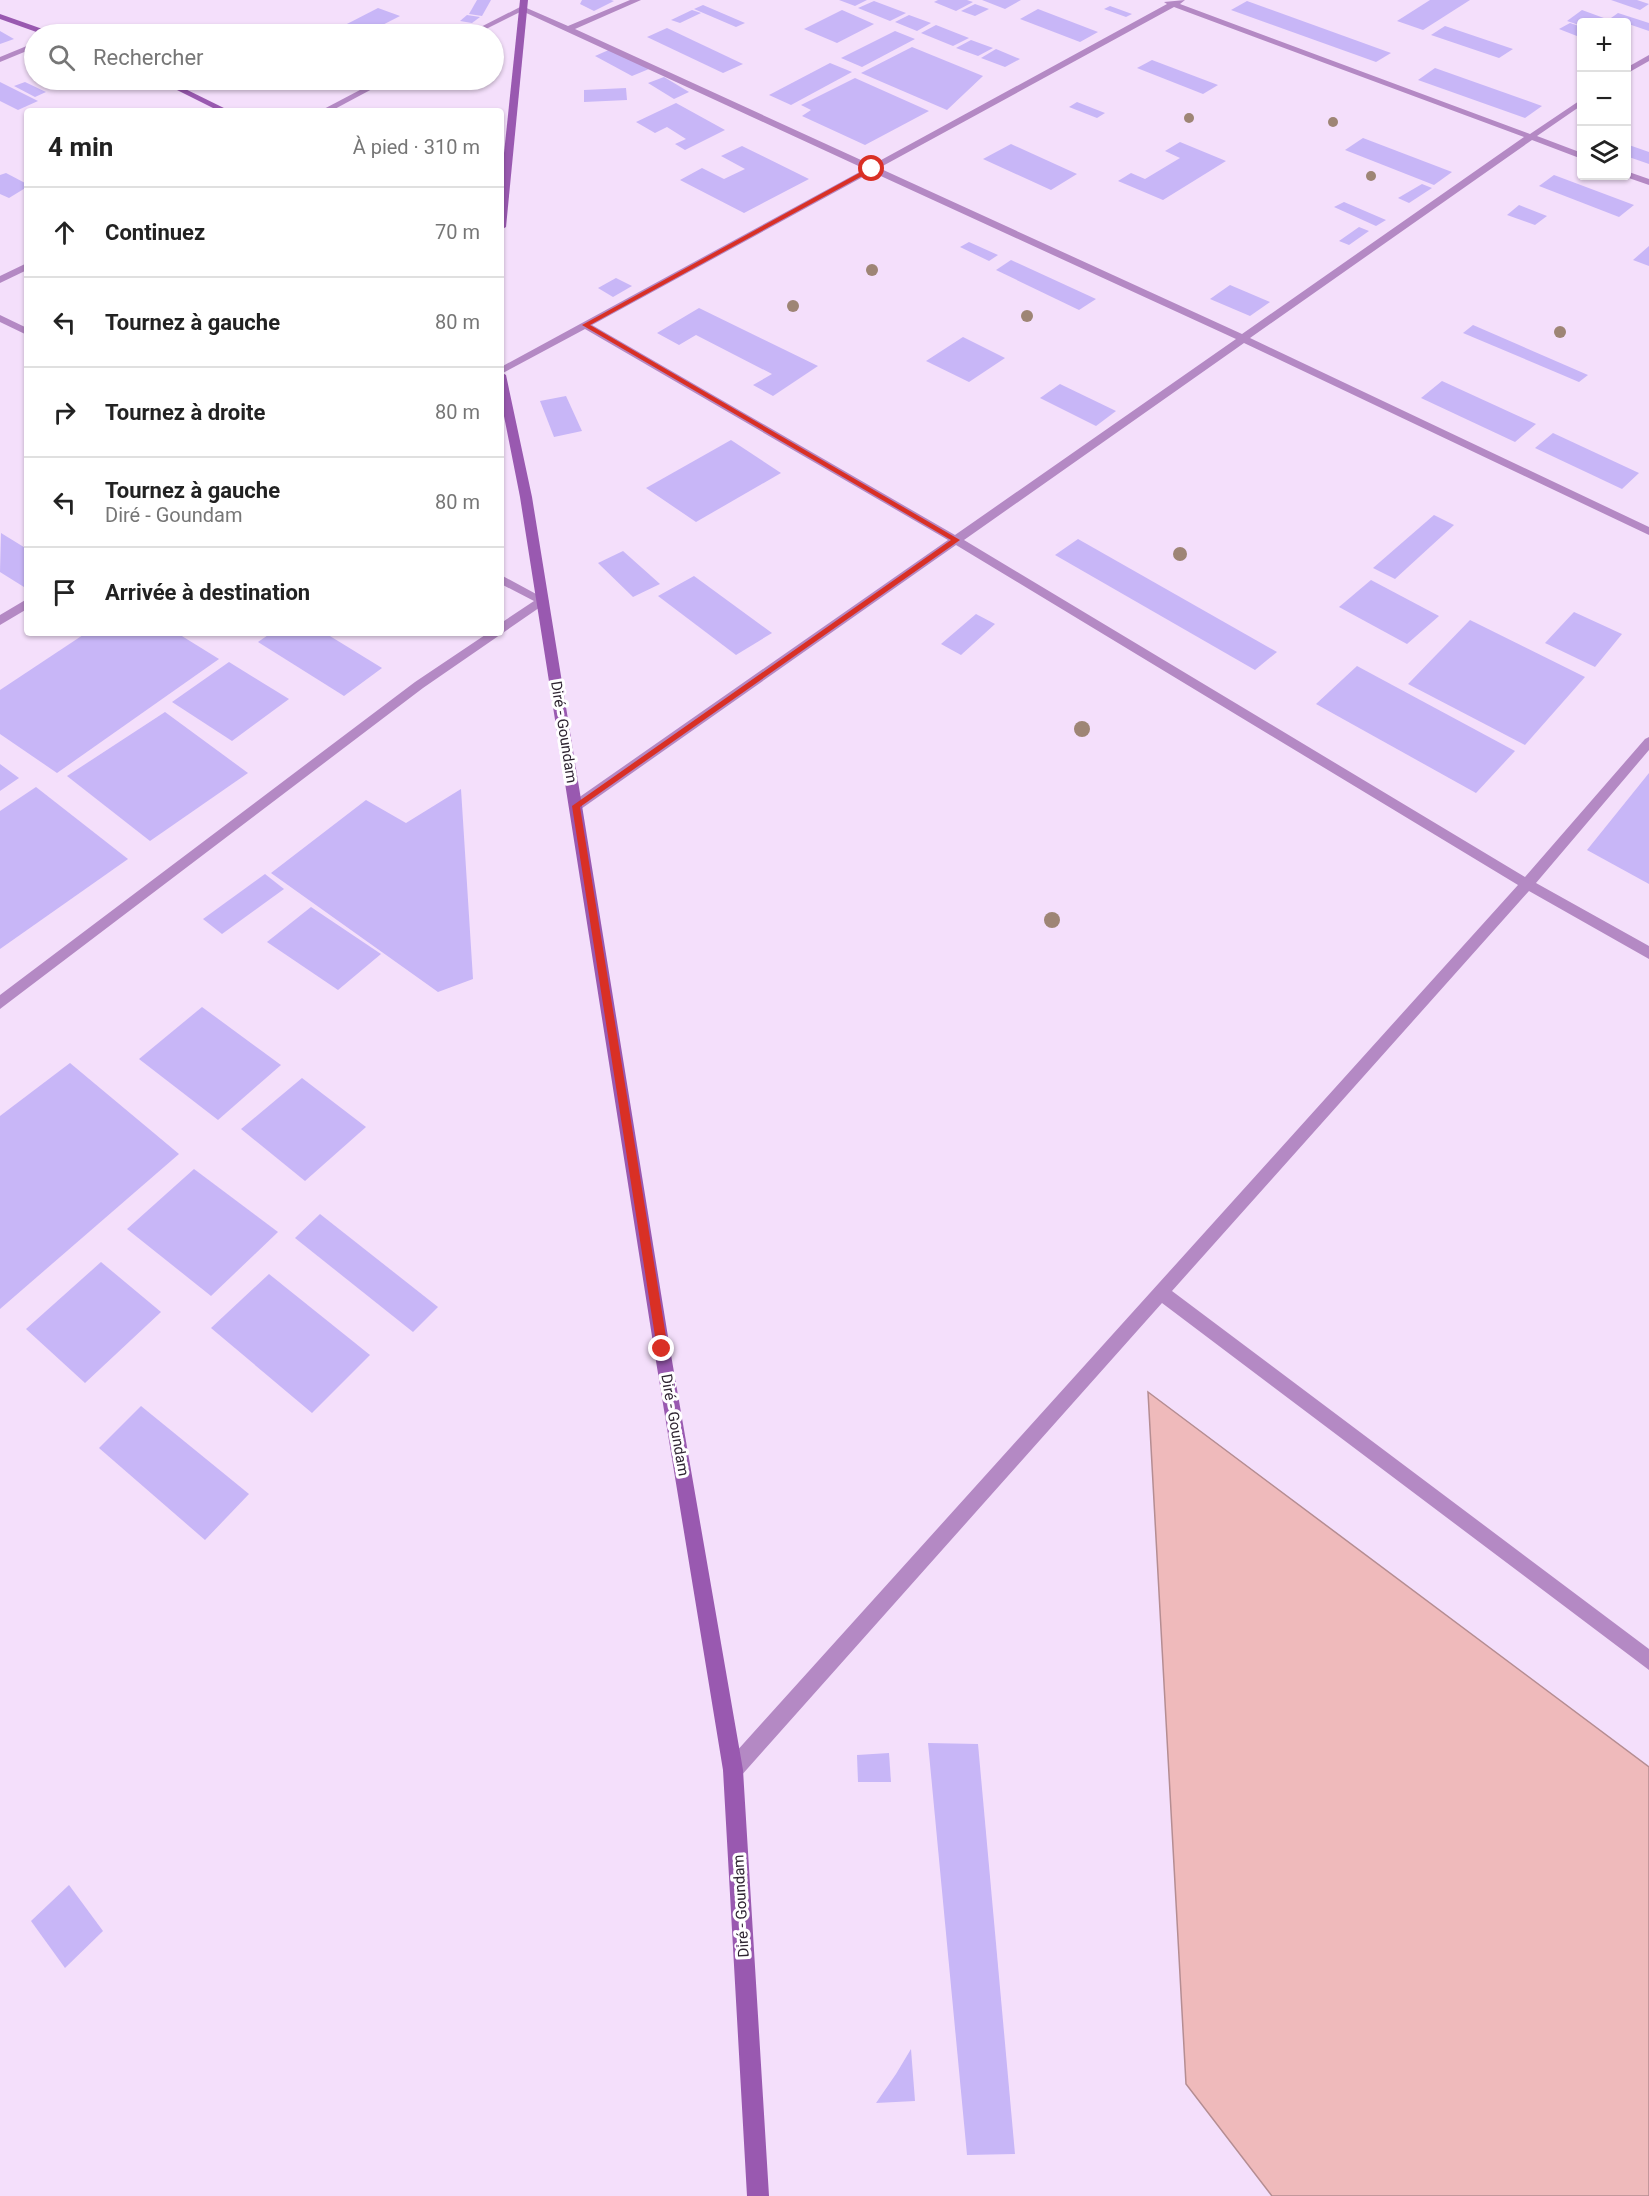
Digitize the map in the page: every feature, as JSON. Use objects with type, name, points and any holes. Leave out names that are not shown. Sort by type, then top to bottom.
[{"type":"main road","points":[[504,197],[523,4]]},
{"type":"main road","points":[[0,16],[24,25]]},
{"type":"main road","points":[[182,90],[220,108]]},
{"type":"main road","name":"Diré - Goundam","points":[[504,388],[526,497],[662,1349],[733,1770],[758,2196]]},
{"type":"street","points":[[569,29],[637,0]]},
{"type":"street","points":[[1162,0],[1177,2],[1577,154]]},
{"type":"street","points":[[504,371],[1177,2]]},
{"type":"street","points":[[488,24],[523,4],[569,29],[1244,339],[1649,531]]},
{"type":"street","points":[[0,60],[24,49]]},
{"type":"street","points":[[1631,69],[1649,57]]},
{"type":"street","points":[[330,108],[365,90]]},
{"type":"street","points":[[576,806],[1577,104]]},
{"type":"street","points":[[1631,176],[1649,182]]},
{"type":"street","points":[[0,280],[24,268]]},
{"type":"street","points":[[0,318],[24,330]]},
{"type":"street","points":[[585,325],[956,540],[1527,884],[1649,953]]},
{"type":"street","points":[[504,581],[543,601],[504,627]]},
{"type":"street","points":[[0,621],[24,605]]},
{"type":"street","points":[[0,1003],[419,685],[492,636]]},
{"type":"street","points":[[733,1770],[1527,884],[1649,742]]},
{"type":"street","points":[[1162,1293],[1649,1661]]},
{"type":"shaded area","points":[[1148,1392],[1649,1767],[1649,2196],[1272,2196],[1186,2084]]},
{"type":"building","points":[[477,0],[491,0],[482,16],[469,14]]},
{"type":"building","points":[[582,0],[614,1],[594,11],[580,4]]},
{"type":"building","points":[[839,0],[867,0],[855,6]]},
{"type":"building","points":[[938,0],[973,2],[956,11],[934,2]]},
{"type":"building","points":[[982,0],[1021,0],[1005,9]]},
{"type":"building","points":[[1430,0],[1470,0],[1423,30],[1397,21]]},
{"type":"building","points":[[1611,0],[1637,0],[1649,4],[1640,10]]},
{"type":"building","points":[[874,1],[906,13],[890,21],[858,8]]},
{"type":"building","points":[[1247,1],[1391,53],[1376,62],[1231,10]]},
{"type":"building","points":[[975,4],[989,9],[975,16],[961,11]]},
{"type":"building","points":[[703,5],[745,23],[736,27],[694,9]]},
{"type":"building","points":[[1110,6],[1132,14],[1126,17],[1104,9]]},
{"type":"building","points":[[378,8],[400,16],[384,24],[347,24]]},
{"type":"building","points":[[1038,9],[1098,32],[1080,42],[1020,19]]},
{"type":"building","points":[[692,10],[701,13],[680,23],[671,20]]},
{"type":"building","points":[[842,10],[874,24],[837,43],[804,29]]},
{"type":"building","points":[[1582,10],[1604,18],[1577,18],[1577,24],[1567,21]]},
{"type":"building","points":[[1618,13],[1649,23],[1649,31],[1631,25],[1631,18],[1611,18]]},
{"type":"building","points":[[467,15],[480,17],[472,23],[460,21]]},
{"type":"building","points":[[909,15],[931,23],[917,31],[895,22]]},
{"type":"building","points":[[1570,23],[1577,25],[1577,36],[1559,29]]},
{"type":"building","points":[[936,25],[969,38],[953,46],[921,33]]},
{"type":"building","points":[[1445,26],[1513,49],[1499,58],[1431,35]]},
{"type":"building","points":[[667,28],[743,64],[723,73],[647,37]]},
{"type":"building","points":[[0,31],[14,39],[0,44]]},
{"type":"building","points":[[895,31],[915,39],[862,67],[841,58]]},
{"type":"building","points":[[971,40],[993,48],[978,56],[956,48]]},
{"type":"building","points":[[912,47],[983,76],[947,110],[861,73]]},
{"type":"building","points":[[611,49],[649,69],[632,76],[595,56]]},
{"type":"building","points":[[996,49],[1020,59],[1005,67],[981,58]]},
{"type":"building","points":[[1152,60],[1218,85],[1203,94],[1137,68]]},
{"type":"building","points":[[830,63],[852,72],[791,105],[769,95]]},
{"type":"building","points":[[1435,68],[1542,106],[1525,118],[1418,80]]},
{"type":"building","points":[[664,77],[689,92],[674,99],[648,83]]},
{"type":"building","points":[[855,78],[929,111],[865,145],[802,116],[811,110],[801,105]]},
{"type":"building","points":[[0,82],[38,101],[18,110],[0,101]]},
{"type":"building","points":[[24,82],[24,90],[46,92],[35,97],[14,86]]},
{"type":"building","points":[[626,88],[627,100],[584,102],[584,90]]},
{"type":"building","points":[[1077,102],[1105,113],[1097,118],[1069,107]]},
{"type":"building","points":[[676,103],[725,130],[685,150],[675,144],[686,139],[667,127],[655,133],[636,122]]},
{"type":"building","points":[[1363,138],[1452,172],[1434,185],[1345,150]]},
{"type":"building","points":[[1180,142],[1226,161],[1163,200],[1118,181],[1131,173],[1145,179],[1180,158],[1165,151]]},
{"type":"building","points":[[1011,144],[1077,174],[1051,190],[983,159]]},
{"type":"building","points":[[742,146],[809,179],[744,213],[680,180],[702,168],[724,179],[745,169],[721,156]]},
{"type":"building","points":[[1631,146],[1649,152],[1649,164],[1631,158]]},
{"type":"building","points":[[6,173],[24,182],[24,189],[9,198],[0,194],[0,175]]},
{"type":"building","points":[[1554,175],[1634,205],[1619,217],[1539,186]]},
{"type":"building","points":[[1422,184],[1432,188],[1409,203],[1398,198]]},
{"type":"building","points":[[1344,202],[1386,220],[1376,226],[1334,207]]},
{"type":"building","points":[[1519,205],[1547,216],[1535,225],[1507,215]]},
{"type":"building","points":[[1359,227],[1369,231],[1349,245],[1339,241]]},
{"type":"building","points":[[969,242],[998,255],[989,261],[960,247]]},
{"type":"building","points":[[1649,246],[1649,266],[1633,260]]},
{"type":"building","points":[[1011,260],[1096,299],[1079,310],[996,270]]},
{"type":"building","points":[[616,278],[632,286],[613,297],[598,288]]},
{"type":"building","points":[[1230,285],[1270,302],[1250,316],[1210,299]]},
{"type":"building","points":[[699,308],[818,366],[773,396],[753,385],[772,374],[696,335],[679,345],[657,333]]},
{"type":"building","points":[[1473,325],[1588,375],[1579,382],[1463,333]]},
{"type":"building","points":[[963,337],[1005,358],[969,382],[926,361]]},
{"type":"building","points":[[1442,381],[1536,424],[1515,442],[1421,398]]},
{"type":"building","points":[[1060,384],[1116,411],[1096,426],[1040,398]]},
{"type":"building","points":[[566,396],[582,431],[554,437],[540,401]]},
{"type":"building","points":[[1553,433],[1639,473],[1622,489],[1535,448]]},
{"type":"building","points":[[731,440],[781,473],[696,522],[646,488]]},
{"type":"building","points":[[1434,515],[1454,525],[1395,579],[1373,568]]},
{"type":"building","points":[[1,533],[24,547],[24,587],[0,572]]},
{"type":"building","points":[[1078,539],[1277,652],[1255,670],[1055,555]]},
{"type":"building","points":[[623,551],[660,584],[633,597],[598,563]]},
{"type":"building","points":[[694,576],[772,633],[736,655],[658,596]]},
{"type":"building","points":[[1371,580],[1439,616],[1407,644],[1339,607]]},
{"type":"building","points":[[1574,612],[1622,634],[1595,667],[1545,643]]},
{"type":"building","points":[[976,614],[995,624],[961,655],[941,644]]},
{"type":"building","points":[[1470,620],[1585,677],[1525,745],[1408,684]]},
{"type":"building","points":[[81,636],[182,636],[219,659],[57,773],[0,734],[0,690]]},
{"type":"building","points":[[267,636],[330,636],[382,668],[344,696],[258,642]]},
{"type":"building","points":[[229,662],[289,699],[232,741],[172,702]]},
{"type":"building","points":[[1357,666],[1515,751],[1476,793],[1316,704]]},
{"type":"building","points":[[165,712],[248,773],[150,841],[67,776]]},
{"type":"building","points":[[0,764],[19,778],[0,791]]},
{"type":"building","points":[[1649,773],[1649,884],[1587,850]]},
{"type":"building","points":[[36,787],[128,859],[0,949],[0,811]]},
{"type":"building","points":[[461,789],[473,979],[438,992],[271,873],[366,800],[406,823]]},
{"type":"building","points":[[265,874],[284,889],[222,934],[203,919]]},
{"type":"building","points":[[311,907],[381,954],[338,990],[267,942]]},
{"type":"building","points":[[202,1007],[281,1065],[218,1120],[139,1059]]},
{"type":"building","points":[[70,1063],[179,1154],[0,1309],[0,1116]]},
{"type":"building","points":[[302,1078],[366,1127],[305,1181],[241,1129]]},
{"type":"building","points":[[194,1169],[278,1232],[211,1296],[127,1229]]},
{"type":"building","points":[[320,1214],[438,1307],[413,1332],[295,1238]]},
{"type":"building","points":[[101,1262],[161,1312],[85,1383],[26,1329]]},
{"type":"building","points":[[269,1274],[370,1355],[312,1413],[211,1328]]},
{"type":"building","points":[[141,1406],[249,1494],[205,1540],[99,1448]]},
{"type":"building","points":[[928,1743],[978,1744],[1015,2154],[967,2155]]},
{"type":"building","points":[[889,1753],[891,1782],[858,1782],[857,1755]]},
{"type":"building","points":[[69,1885],[103,1931],[65,1968],[31,1921]]},
{"type":"building","points":[[911,2049],[915,2101],[876,2103],[896,2074]]},
{"type":"route","points":[[662,1349],[576,806],[956,540],[585,325],[872,169]]}]
